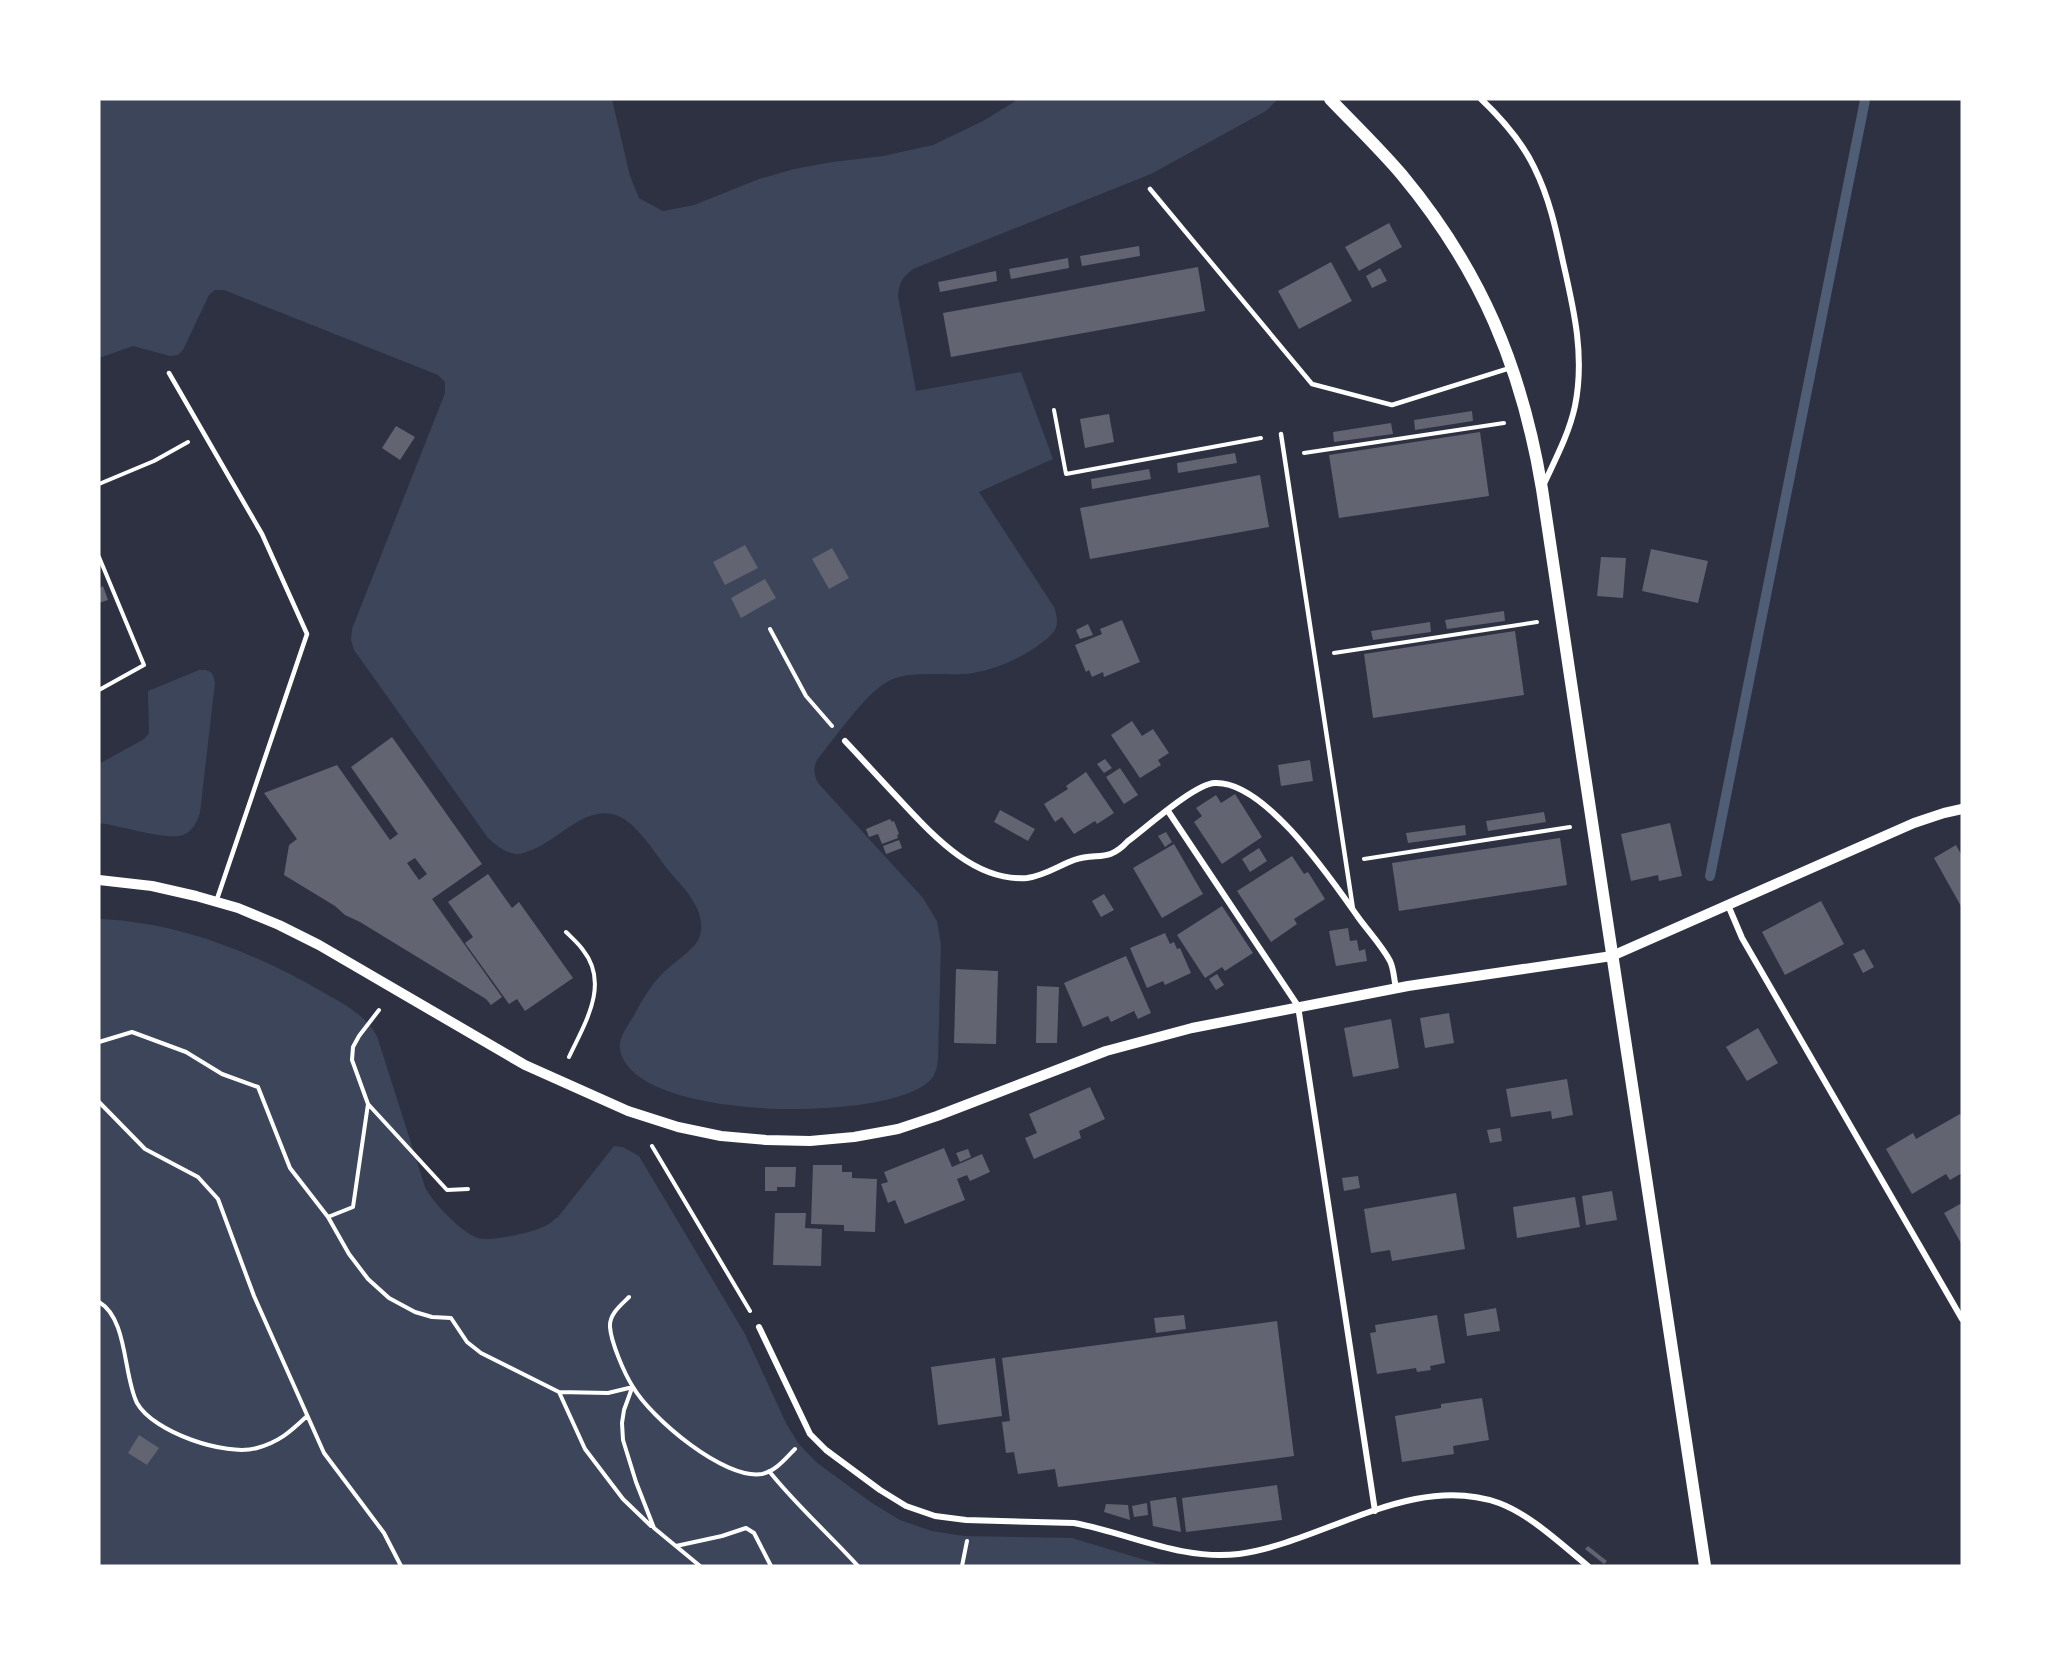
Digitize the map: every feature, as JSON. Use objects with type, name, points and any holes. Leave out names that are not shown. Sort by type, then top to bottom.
[{"type":"main road","points":[[1330,99],[1401,174],[1455,246],[1477,285],[1513,367],[1533,438],[1705,1566]]},
{"type":"street","points":[[1481,99],[1502,120],[1534,166],[1554,218],[1575,316],[1579,346],[1579,376],[1575,405],[1568,434],[1542,489]]},
{"type":"street","points":[[845,741],[951,851],[974,865],[1013,878],[1043,875],[1078,859],[1108,856],[1119,851],[1195,790],[1211,783],[1228,783],[1260,803],[1306,846],[1392,963],[1396,988]]},
{"type":"street","points":[[99,880],[152,886],[216,902],[258,916],[299,935],[525,1065],[628,1111],[678,1127],[721,1136],[810,1141],[854,1137],[898,1129],[1127,1044],[1192,1028],[1396,988],[1612,956],[1914,823],[1962,809]]},
{"type":"street","points":[[1168,811],[1298,1006],[1375,1511]]},
{"type":"street","points":[[1728,905],[1748,948],[1962,1318]]},
{"type":"street","points":[[759,1327],[810,1434],[826,1450],[880,1490],[906,1506],[935,1516],[966,1520],[1090,1526],[1159,1547],[1197,1554],[1237,1554],[1275,1547],[1375,1511],[1422,1497],[1448,1495],[1474,1497],[1500,1503],[1534,1523],[1588,1566]]},
{"type":"lane","points":[[1150,189],[1312,384],[1392,405],[1513,367]]},
{"type":"lane","points":[[169,373],[262,534],[307,634],[216,902]]},
{"type":"lane","points":[[1281,434],[1353,910]]},
{"type":"path","points":[[1054,410],[1066,474],[1281,434]]},
{"type":"path","points":[[1300,453],[1507,422]]},
{"type":"path","points":[[99,484],[154,461],[203,433]]},
{"type":"path","points":[[99,557],[144,665],[99,690]]},
{"type":"path","points":[[1330,653],[1541,621]]},
{"type":"path","points":[[770,629],[806,696],[845,741]]},
{"type":"path","points":[[1346,861],[1572,827]]},
{"type":"path","points":[[567,933],[583,949],[590,960],[595,986],[590,1011],[569,1057]]},
{"type":"path","points":[[379,1010],[353,1047],[352,1060],[368,1104],[447,1190],[468,1189]]},
{"type":"path","points":[[99,1042],[132,1032],[186,1052],[222,1074],[258,1087],[290,1168],[328,1217],[355,1262],[368,1279],[389,1298],[415,1312],[432,1317],[451,1318],[467,1342],[481,1353],[559,1392],[608,1393],[633,1387]]},
{"type":"path","points":[[99,1102],[145,1149],[198,1177],[218,1199],[254,1296],[306,1417],[324,1453],[384,1533],[401,1566]]},
{"type":"path","points":[[328,1217],[353,1207],[368,1104]]},
{"type":"path","points":[[652,1146],[759,1327]]},
{"type":"path","points":[[629,1297],[613,1313],[610,1326],[614,1345],[633,1387],[654,1413],[704,1455],[747,1474],[763,1474],[774,1469],[810,1434]]},
{"type":"path","points":[[101,1305],[115,1321],[118,1329],[129,1383],[138,1405],[155,1423],[177,1434],[223,1448],[254,1449],[283,1438],[306,1417]]},
{"type":"path","points":[[633,1387],[624,1410],[623,1440],[654,1528]]},
{"type":"path","points":[[559,1392],[585,1449],[623,1499],[700,1566]]},
{"type":"path","points":[[769,1471],[787,1494],[830,1535],[858,1566]]},
{"type":"path","points":[[675,1546],[722,1536],[746,1528],[753,1533],[771,1566]]},
{"type":"shaded area","points":[[99,99],[612,99],[630,176],[639,198],[663,211],[694,205],[759,179],[794,169],[883,156],[933,145],[983,121],[1019,99],[1278,99],[1266,111],[1151,174],[913,269],[904,277],[899,287],[898,296],[916,391],[1021,372],[1053,459],[979,492],[1054,607],[1057,626],[1052,634],[1021,656],[990,669],[963,674],[906,676],[887,682],[860,706],[817,760],[815,766],[818,783],[923,898],[937,921],[941,945],[938,1059],[935,1072],[927,1083],[901,1096],[862,1104],[814,1109],[762,1108],[711,1102],[668,1091],[635,1074],[620,1050],[622,1037],[652,985],[699,938],[701,920],[692,899],[635,828],[621,817],[608,813],[582,820],[522,854],[510,853],[498,847],[488,838],[354,650],[351,640],[352,629],[445,393],[445,382],[438,375],[224,290],[215,290],[209,295],[183,350],[178,355],[170,356],[133,346],[99,358]]},
{"type":"shaded area","points":[[199,670],[212,673],[215,682],[200,813],[194,826],[183,835],[166,836],[99,823],[99,764],[144,739],[149,733],[148,691]]},
{"type":"shaded area","points":[[99,919],[157,926],[242,952],[295,977],[359,1015],[377,1036],[425,1187],[448,1216],[471,1235],[493,1239],[541,1228],[558,1217],[614,1146],[623,1147],[639,1156],[745,1334],[786,1423],[798,1443],[816,1462],[872,1503],[900,1520],[932,1531],[964,1536],[1072,1538],[1155,1563],[1175,1566],[99,1566]]},
{"type":"building","points":[[1389,223],[1402,247],[1359,271],[1345,247]]},
{"type":"building","points":[[1139,246],[1140,256],[1082,266],[1080,256]]},
{"type":"building","points":[[1068,258],[1069,268],[1011,279],[1009,269]]},
{"type":"building","points":[[1331,262],[1352,301],[1299,329],[1278,291]]},
{"type":"building","points":[[1198,267],[1205,311],[951,357],[943,313]]},
{"type":"building","points":[[1380,268],[1387,281],[1372,288],[1366,276]]},
{"type":"building","points":[[996,271],[997,281],[940,292],[938,282]]},
{"type":"building","points":[[1472,411],[1473,421],[1415,430],[1414,420]]},
{"type":"building","points":[[1109,414],[1114,442],[1085,448],[1080,419]]},
{"type":"building","points":[[1391,423],[1393,434],[1334,442],[1333,432]]},
{"type":"building","points":[[396,426],[415,437],[400,460],[382,448]]},
{"type":"building","points":[[1480,432],[1489,496],[1339,518],[1329,455]]},
{"type":"building","points":[[1235,453],[1237,463],[1178,473],[1177,463]]},
{"type":"building","points":[[1149,469],[1151,479],[1092,489],[1091,479]]},
{"type":"building","points":[[1260,475],[1269,527],[1090,559],[1080,508]]},
{"type":"building","points":[[745,545],[758,568],[725,585],[713,562]]},
{"type":"building","points":[[832,548],[849,578],[829,589],[812,559]]},
{"type":"building","points":[[1651,549],[1708,561],[1698,603],[1642,591]]},
{"type":"building","points":[[1601,557],[1626,558],[1623,598],[1597,596]]},
{"type":"building","points":[[765,579],[776,598],[741,618],[731,598]]},
{"type":"building","points":[[103,586],[108,600],[99,603],[99,588]]},
{"type":"building","points":[[1504,611],[1505,621],[1447,629],[1445,620]]},
{"type":"building","points":[[1122,620],[1140,662],[1104,677],[1103,672],[1092,677],[1089,670],[1086,672],[1075,645],[1102,634],[1100,629]]},
{"type":"building","points":[[1430,622],[1431,632],[1373,640],[1371,631]]},
{"type":"building","points":[[1088,624],[1093,635],[1080,639],[1076,630]]},
{"type":"building","points":[[1515,631],[1524,695],[1373,718],[1364,654]]},
{"type":"building","points":[[1132,721],[1142,736],[1153,729],[1169,753],[1158,760],[1161,765],[1140,778],[1111,735]]},
{"type":"building","points":[[392,737],[482,864],[432,899],[502,997],[491,1005],[486,999],[345,915],[335,906],[284,875],[289,845],[297,839],[264,793],[337,765],[390,840],[398,834],[351,767]],"holes":[[[415,858],[427,874],[419,880],[407,863]]]},
{"type":"building","points":[[1105,759],[1112,768],[1104,773],[1097,764]]},
{"type":"building","points":[[1310,760],[1313,781],[1281,786],[1278,765]]},
{"type":"building","points":[[1120,768],[1138,795],[1124,804],[1106,777]]},
{"type":"building","points":[[1086,772],[1114,813],[1097,824],[1095,821],[1074,834],[1062,817],[1055,822],[1044,804],[1068,789],[1066,786]]},
{"type":"building","points":[[1235,794],[1262,837],[1222,864],[1194,822],[1202,816],[1196,808],[1216,795],[1221,803]]},
{"type":"building","points":[[1000,810],[1035,829],[1028,841],[994,822]]},
{"type":"building","points":[[1544,812],[1546,822],[1488,831],[1486,821]]},
{"type":"building","points":[[890,819],[894,821],[899,834],[898,838],[882,844],[878,834],[869,837],[866,829]]},
{"type":"building","points":[[1670,823],[1682,876],[1659,881],[1658,875],[1631,881],[1621,834]]},
{"type":"building","points":[[1465,825],[1466,835],[1408,843],[1406,833]]},
{"type":"building","points":[[1166,832],[1172,842],[1165,847],[1158,836]]},
{"type":"building","points":[[1560,838],[1567,885],[1399,911],[1392,863]]},
{"type":"building","points":[[899,840],[902,848],[886,854],[883,846]]},
{"type":"building","points":[[1174,844],[1203,894],[1162,918],[1133,868]]},
{"type":"building","points":[[1956,845],[1962,856],[1962,908],[1934,858]]},
{"type":"building","points":[[1259,848],[1267,861],[1250,872],[1242,859]]},
{"type":"building","points":[[1292,856],[1304,874],[1308,872],[1325,899],[1294,919],[1297,924],[1271,942],[1237,891]]},
{"type":"building","points":[[488,874],[512,908],[519,902],[573,978],[525,1011],[517,999],[509,1004],[465,943],[473,937],[448,902]]},
{"type":"building","points":[[1104,894],[1114,910],[1101,917],[1092,901]]},
{"type":"building","points":[[1821,901],[1844,944],[1785,975],[1762,932]]},
{"type":"building","points":[[1222,906],[1253,953],[1225,971],[1222,967],[1205,978],[1177,935]]},
{"type":"building","points":[[1348,928],[1350,941],[1357,940],[1359,951],[1365,949],[1367,961],[1336,966],[1329,931]]},
{"type":"building","points":[[1165,933],[1170,944],[1174,942],[1177,949],[1180,948],[1191,973],[1165,985],[1163,981],[1147,988],[1130,948]]},
{"type":"building","points":[[1864,949],[1874,967],[1863,973],[1853,954]]},
{"type":"building","points":[[1126,956],[1151,1013],[1138,1019],[1134,1011],[1111,1022],[1108,1016],[1083,1027],[1064,983]]},
{"type":"building","points":[[956,969],[998,971],[996,1044],[954,1043]]},
{"type":"building","points":[[1217,974],[1224,985],[1216,990],[1209,979]]},
{"type":"building","points":[[1037,986],[1059,987],[1057,1043],[1036,1043]]},
{"type":"building","points":[[1449,1013],[1454,1043],[1425,1048],[1420,1018]]},
{"type":"building","points":[[1391,1019],[1399,1068],[1353,1077],[1344,1028]]},
{"type":"building","points":[[1758,1028],[1778,1063],[1747,1081],[1726,1047]]},
{"type":"building","points":[[1567,1079],[1573,1115],[1552,1119],[1551,1111],[1511,1117],[1506,1089]]},
{"type":"building","points":[[1090,1087],[1105,1119],[1079,1131],[1081,1138],[1034,1159],[1025,1138],[1037,1133],[1029,1114]]},
{"type":"building","points":[[1960,1114],[1962,1118],[1962,1173],[1950,1180],[1946,1174],[1912,1194],[1886,1149],[1913,1133],[1916,1139]]},
{"type":"building","points":[[1500,1128],[1502,1141],[1490,1143],[1487,1130]]},
{"type":"building","points":[[944,1148],[952,1167],[982,1154],[990,1172],[970,1181],[967,1175],[957,1179],[965,1200],[905,1224],[895,1200],[888,1203],[881,1184],[888,1182],[884,1172]]},
{"type":"building","points":[[968,1149],[971,1157],[960,1162],[956,1153]]},
{"type":"building","points":[[813,1165],[842,1165],[842,1172],[852,1172],[852,1178],[877,1179],[875,1232],[844,1231],[844,1225],[811,1224]]},
{"type":"building","points":[[765,1167],[796,1167],[795,1187],[777,1187],[777,1191],[765,1191]]},
{"type":"building","points":[[1358,1176],[1360,1188],[1344,1191],[1342,1178]]},
{"type":"building","points":[[1612,1191],[1617,1220],[1586,1225],[1582,1196]]},
{"type":"building","points":[[1456,1193],[1465,1249],[1392,1261],[1390,1250],[1371,1253],[1364,1209]]},
{"type":"building","points":[[1575,1197],[1580,1227],[1517,1238],[1513,1207]]},
{"type":"building","points":[[1962,1203],[1962,1245],[1944,1213]]},
{"type":"building","points":[[775,1213],[806,1213],[805,1228],[822,1229],[821,1266],[773,1265]]},
{"type":"building","points":[[1496,1308],[1500,1331],[1467,1336],[1464,1314]]},
{"type":"building","points":[[1184,1315],[1186,1329],[1156,1333],[1154,1318]]},
{"type":"building","points":[[1437,1315],[1445,1363],[1430,1366],[1431,1370],[1417,1372],[1416,1368],[1377,1374],[1370,1333],[1376,1332],[1375,1325]]},
{"type":"building","points":[[1277,1321],[1294,1456],[1058,1487],[1055,1469],[1018,1474],[1014,1452],[1006,1453],[1002,1422],[1010,1421],[1002,1358]]},
{"type":"building","points":[[995,1358],[1002,1416],[938,1425],[931,1367]]},
{"type":"building","points":[[1482,1398],[1489,1440],[1453,1446],[1454,1454],[1402,1462],[1395,1416],[1441,1408],[1441,1404]]},
{"type":"building","points":[[139,1435],[159,1448],[147,1465],[128,1453]]},
{"type":"building","points":[[1277,1485],[1282,1520],[1186,1532],[1182,1498]]},
{"type":"building","points":[[1176,1497],[1181,1532],[1153,1526],[1150,1501]]},
{"type":"building","points":[[1147,1503],[1148,1515],[1134,1517],[1132,1506]]},
{"type":"building","points":[[1106,1504],[1128,1505],[1130,1520],[1104,1512]]},
{"type":"building","points":[[1588,1546],[1607,1561],[1604,1564],[1585,1549]]},
{"type":"waterway","points":[[1710,876],[1865,100]]}]
